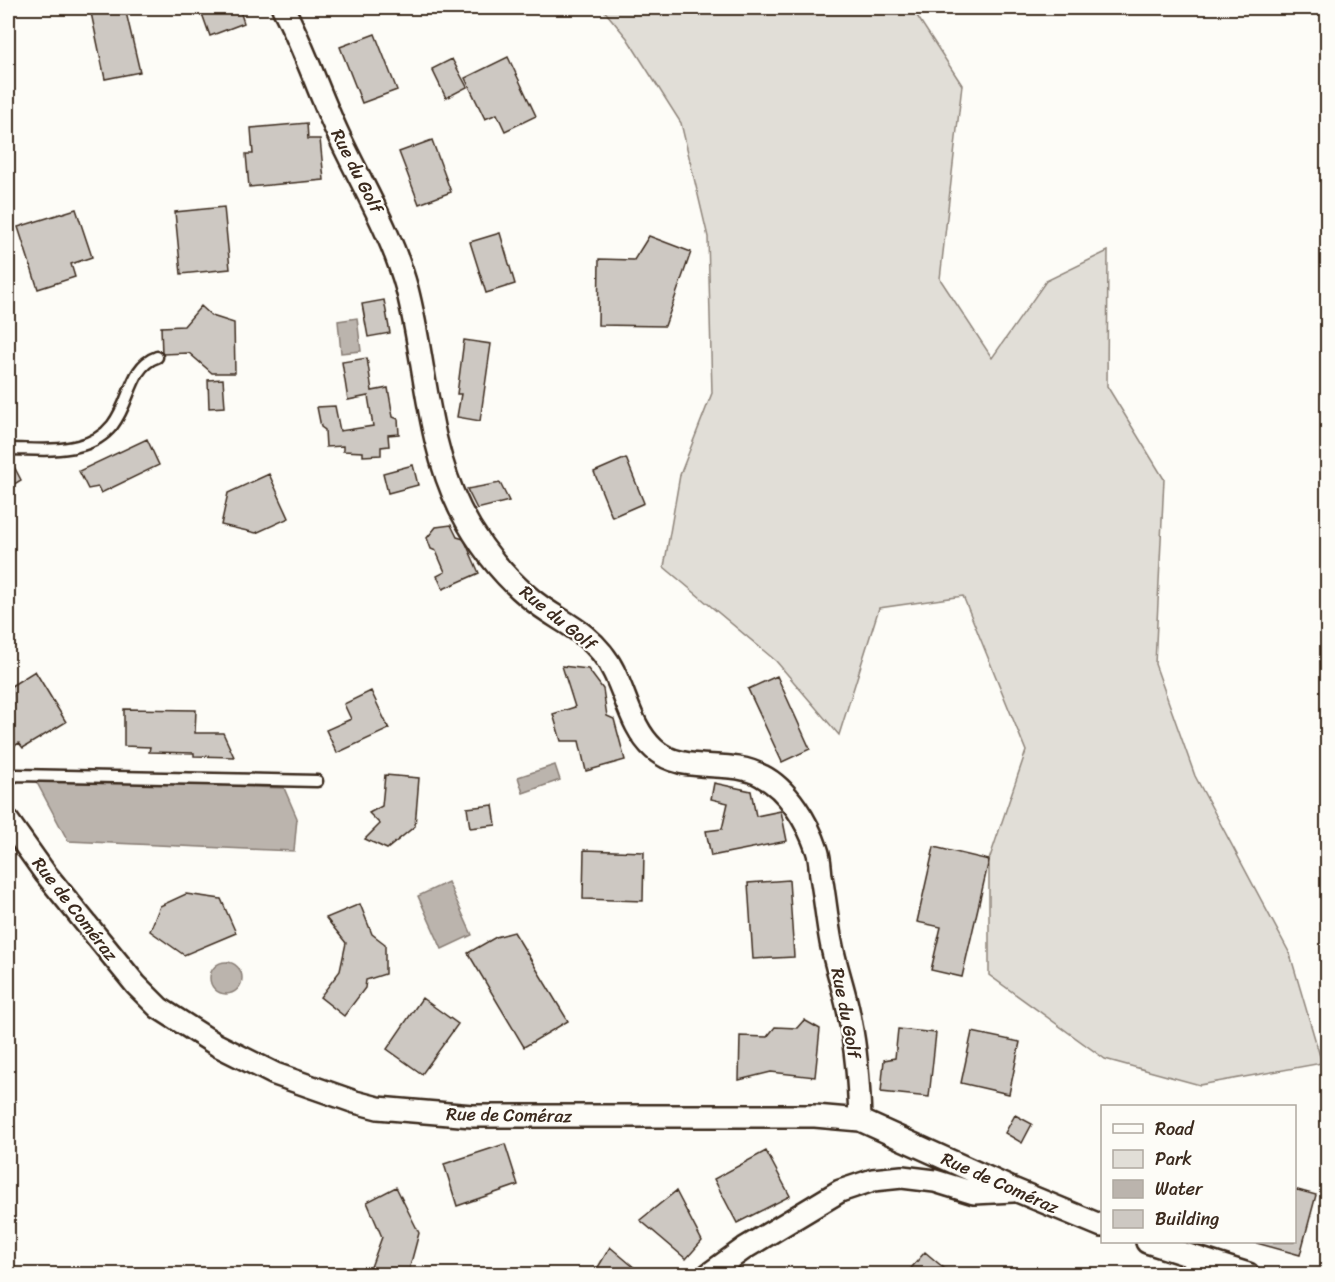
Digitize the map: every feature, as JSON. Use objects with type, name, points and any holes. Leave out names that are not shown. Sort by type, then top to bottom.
[{"type":"street","name":"Rue du Golf","points":[[283,8],[300,39],[340,140],[378,211],[393,247],[407,288],[431,422],[447,479],[461,510],[482,546],[531,600],[586,637],[600,651],[614,670],[641,735],[655,750],[670,759],[691,764],[750,770],[764,776],[777,786],[796,809],[809,832],[818,852],[831,943],[850,1019],[860,1088],[860,1120]]},
{"type":"street","name":"Rue de Coméraz","points":[[8,820],[45,873],[127,975],[159,1008],[233,1054],[275,1074],[378,1108],[460,1115],[815,1116],[860,1120],[1015,1190],[1101,1226]]},
{"type":"street","points":[[709,1275],[745,1248],[840,1191],[873,1180],[902,1177],[935,1181],[974,1193],[1015,1190]]},
{"type":"street","points":[[1149,1243],[1248,1275]]},
{"type":"lane","points":[[8,449],[57,449],[79,446],[95,440],[110,430],[119,417],[143,365],[158,357]]},
{"type":"lane","points":[[8,780],[17,775],[317,781]]},
{"type":"green space","points":[[602,8],[912,8],[962,85],[940,279],[992,358],[1046,281],[1108,251],[1107,386],[1164,479],[1155,664],[1195,776],[1290,954],[1322,1063],[1200,1085],[1105,1059],[989,975],[989,860],[1026,751],[963,596],[879,608],[839,735],[776,661],[664,567],[680,475],[712,393],[708,237],[681,123],[627,38]]},
{"type":"water","points":[[357,318],[361,351],[341,353],[338,321]]},
{"type":"water","points":[[555,765],[560,780],[523,793],[518,777]]},
{"type":"water","points":[[35,779],[284,788],[297,818],[294,851],[68,841]]},
{"type":"water","points":[[448,882],[472,935],[442,949],[418,896]]},
{"type":"water","points":[[226,962],[238,966],[242,978],[238,990],[226,994],[214,990],[210,978],[214,966]]},
{"type":"building","points":[[90,8],[125,8],[140,72],[105,79]]},
{"type":"building","points":[[200,8],[239,8],[244,23],[210,36]]},
{"type":"building","points":[[375,34],[397,90],[362,103],[340,47]]},
{"type":"building","points":[[508,57],[536,116],[505,131],[497,114],[485,119],[465,78]]},
{"type":"building","points":[[452,59],[467,87],[446,98],[432,69]]},
{"type":"building","points":[[307,123],[308,139],[320,139],[324,180],[249,187],[246,154],[253,154],[251,128]]},
{"type":"building","points":[[432,140],[451,192],[419,204],[399,152]]},
{"type":"building","points":[[224,207],[230,269],[181,274],[175,212]]},
{"type":"building","points":[[76,209],[92,257],[71,264],[75,277],[38,289],[18,227]]},
{"type":"building","points":[[500,233],[515,284],[486,293],[470,242]]},
{"type":"building","points":[[649,236],[691,252],[665,326],[598,325],[599,259],[634,260]]},
{"type":"building","points":[[384,300],[390,333],[368,337],[362,304]]},
{"type":"building","points":[[201,306],[212,316],[234,323],[235,373],[212,373],[189,353],[162,354],[161,327],[184,326]]},
{"type":"building","points":[[464,340],[491,344],[480,421],[457,417],[461,394],[457,394]]},
{"type":"building","points":[[367,358],[372,391],[388,388],[393,417],[398,419],[399,434],[388,435],[389,446],[381,447],[381,455],[363,456],[363,452],[343,451],[343,446],[326,447],[325,430],[321,427],[317,407],[335,406],[340,431],[373,426],[368,396],[348,400],[342,362]]},
{"type":"building","points":[[223,379],[225,407],[209,408],[208,380]]},
{"type":"building","points":[[147,439],[159,465],[101,493],[98,487],[88,489],[79,471]]},
{"type":"building","points":[[8,455],[21,480],[8,488]]},
{"type":"building","points":[[626,458],[644,503],[612,517],[594,472]]},
{"type":"building","points":[[413,465],[418,485],[388,493],[383,473]]},
{"type":"building","points":[[269,474],[289,518],[256,533],[221,525],[228,493]]},
{"type":"building","points":[[500,483],[509,501],[477,509],[467,489]]},
{"type":"building","points":[[451,525],[457,537],[464,539],[479,573],[443,589],[437,576],[445,572],[436,551],[431,549],[427,538],[436,527]]},
{"type":"building","points":[[562,666],[588,669],[603,689],[607,716],[614,719],[625,760],[586,771],[579,741],[561,741],[553,714],[575,707]]},
{"type":"building","points":[[35,671],[66,722],[23,748],[19,743],[8,750],[8,688]]},
{"type":"building","points":[[777,676],[810,749],[782,762],[748,689]]},
{"type":"building","points":[[371,691],[389,729],[337,753],[326,730],[351,719],[344,704]]},
{"type":"building","points":[[124,709],[196,710],[195,733],[223,733],[234,757],[149,752],[150,747],[124,746]]},
{"type":"building","points":[[385,775],[419,778],[415,826],[387,849],[365,839],[380,824],[369,813],[382,806]]},
{"type":"building","points":[[714,783],[751,791],[756,816],[781,811],[787,841],[711,856],[706,831],[722,829],[728,803],[711,799]]},
{"type":"building","points":[[493,805],[496,825],[470,828],[467,808]]},
{"type":"building","points":[[934,847],[989,860],[962,977],[931,970],[941,927],[917,922]]},
{"type":"building","points":[[584,850],[644,852],[643,901],[583,899]]},
{"type":"building","points":[[789,880],[794,957],[753,959],[748,883]]},
{"type":"building","points":[[186,894],[221,899],[236,933],[184,955],[150,931],[160,906]]},
{"type":"building","points":[[360,904],[372,934],[385,944],[385,974],[366,980],[365,988],[344,1016],[320,997],[340,971],[346,943],[326,918]]},
{"type":"building","points":[[514,932],[568,1021],[524,1047],[468,953],[496,937]]},
{"type":"building","points":[[422,998],[458,1024],[422,1074],[387,1049]]},
{"type":"building","points":[[804,1020],[820,1029],[815,1077],[771,1072],[739,1080],[740,1036],[767,1037],[775,1027],[797,1028]]},
{"type":"building","points":[[898,1029],[936,1033],[929,1097],[881,1092],[884,1060],[895,1058]]},
{"type":"building","points":[[972,1032],[1020,1042],[1009,1094],[961,1083]]},
{"type":"building","points":[[1015,1115],[1032,1124],[1022,1143],[1005,1133]]},
{"type":"building","points":[[505,1144],[518,1185],[457,1206],[444,1164]]},
{"type":"building","points":[[766,1151],[790,1196],[737,1223],[714,1179]]},
{"type":"building","points":[[396,1187],[419,1233],[408,1274],[395,1274],[371,1267],[382,1237],[367,1202]]},
{"type":"building","points":[[1296,1190],[1316,1195],[1300,1255],[1257,1243],[1296,1243]]},
{"type":"building","points":[[676,1191],[702,1241],[686,1259],[640,1220]]},
{"type":"building","points":[[610,1247],[642,1274],[594,1274]]},
{"type":"building","points":[[925,1252],[951,1274],[906,1274]]}]
